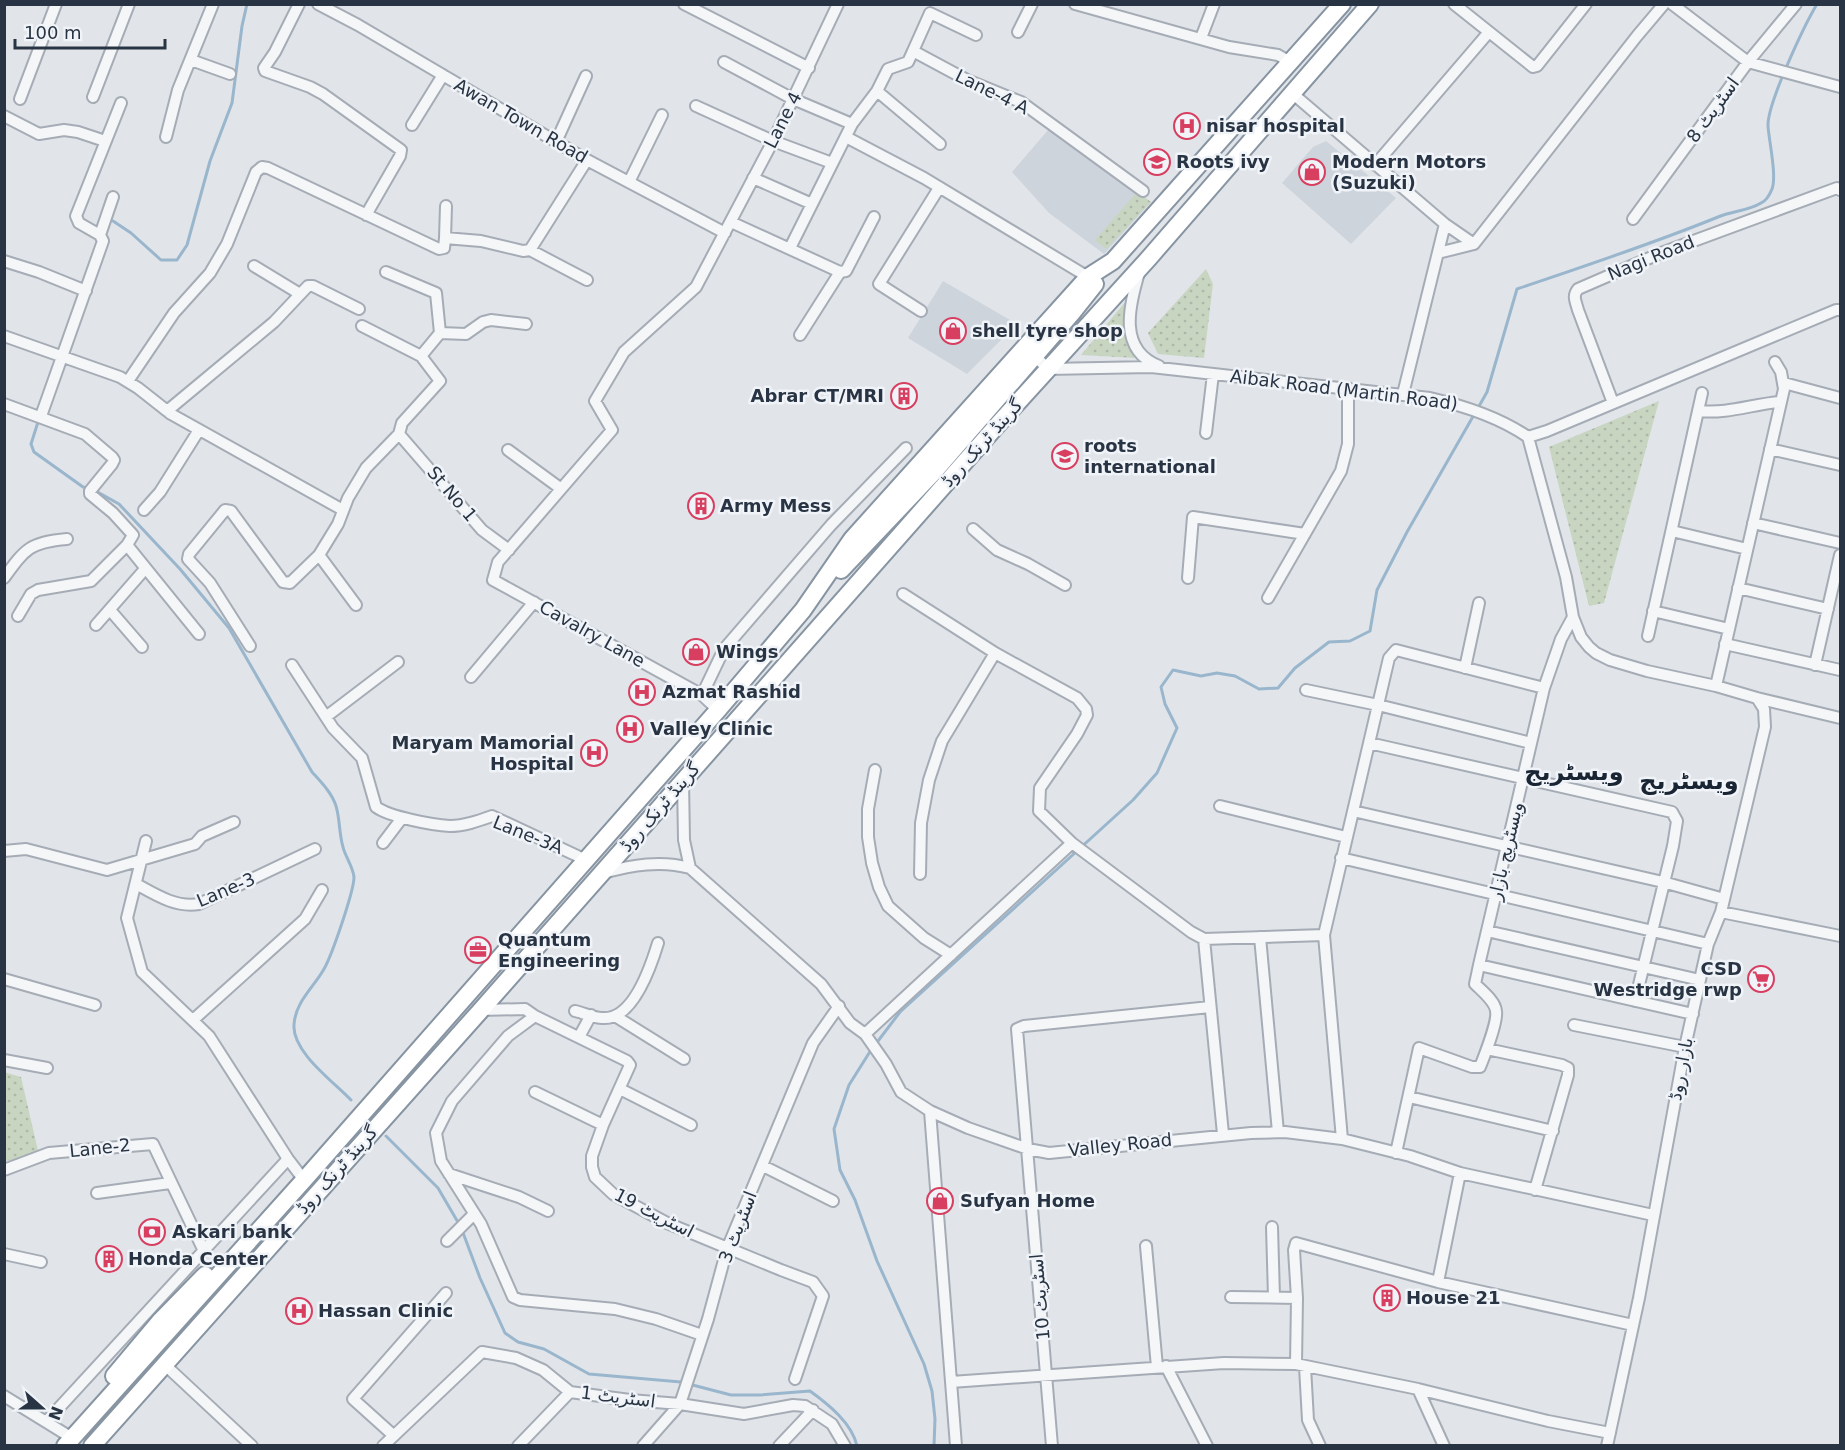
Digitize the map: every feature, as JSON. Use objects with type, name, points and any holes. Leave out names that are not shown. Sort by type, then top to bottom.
[{"type":"highway","name":"گرینڈ ٹرنک روڈ","points":[[69,1442],[304,1180],[718,710],[803,610],[933,472],[1072,313],[1113,261],[1292,63],[1342,4]]},
{"type":"highway","name":"گرینڈ ٹرنک روڈ","points":[[92,1446],[1149,258],[1370,4]]},
{"type":"highway","name":"گرینڈ ٹرنک روڈ","points":[[803,610],[852,539],[1088,277],[1113,261]]},
{"type":"highway","name":"گرینڈ ٹرنک روڈ","points":[[69,1442],[93,1400],[161,1320],[211,1268],[273,1215]]},
{"type":"highway","points":[[150,1352],[164,1364]]},
{"type":"street","points":[[20,99],[56,4]]},
{"type":"street","points":[[93,97],[129,4]]},
{"type":"street","points":[[166,137],[178,90],[213,4]]},
{"type":"street","points":[[299,4],[275,52],[264,68],[265,71],[323,94],[401,150],[366,215]]},
{"type":"street","name":"Awan Town Road","points":[[318,4],[358,25],[587,160],[725,233]]},
{"type":"street","points":[[684,4],[809,68]]},
{"type":"street","name":"Lane 4","points":[[560,488],[612,430],[595,401],[624,352],[696,286],[773,141],[838,4]]},
{"type":"street","points":[[1018,32],[1032,4]]},
{"type":"street","points":[[1201,38],[1214,4]]},
{"type":"street","points":[[1454,4],[1533,67],[1537,66],[1586,4]]},
{"type":"street","points":[[1438,253],[1474,244],[1664,4]]},
{"type":"street","points":[[1672,4],[1748,62],[1840,87]]},
{"type":"street","name":"اسٹریٹ 8","points":[[1633,219],[1748,62],[1796,4]]},
{"type":"street","points":[[1077,5],[1229,47],[1278,55],[1292,63]]},
{"type":"street","points":[[790,249],[852,124],[877,91],[888,69],[908,62],[930,13],[976,35]]},
{"type":"street","points":[[1374,165],[1489,32]]},
{"type":"street","name":"Lane-4 A","points":[[913,51],[967,80],[1022,102],[1143,191]]},
{"type":"street","points":[[191,60],[230,74]]},
{"type":"street","points":[[724,62],[793,99],[852,124]]},
{"type":"street","points":[[412,125],[443,75]]},
{"type":"street","points":[[556,142],[586,76]]},
{"type":"street","points":[[877,91],[940,144]]},
{"type":"street","points":[[1292,93],[1445,224],[1474,244]]},
{"type":"street","points":[[41,417],[104,241],[100,235],[79,223],[76,216],[121,103]]},
{"type":"street","points":[[696,106],[773,141],[832,163]]},
{"type":"street","points":[[629,182],[662,115]]},
{"type":"street","points":[[4,116],[39,134],[64,130],[105,141]]},
{"type":"street","points":[[846,136],[939,188],[1088,277]]},
{"type":"street","points":[[530,250],[587,160]]},
{"type":"street","points":[[128,381],[174,313],[210,273],[226,244],[256,172],[262,167],[438,249],[444,248],[446,206]]},
{"type":"street","points":[[753,178],[812,204]]},
{"type":"street","points":[[921,311],[879,284],[939,188]]},
{"type":"street","name":"Nagi Road","points":[[1613,403],[1574,298],[1578,289],[1661,253],[1837,188],[1840,190]]},
{"type":"street","points":[[100,235],[113,197]]},
{"type":"street","points":[[731,222],[840,272],[846,271],[874,217]]},
{"type":"street","points":[[1403,394],[1445,224]]},
{"type":"street","points":[[445,238],[481,242],[523,251],[530,250],[587,280]]},
{"type":"street","points":[[1149,258],[1139,273],[1131,301],[1129,324],[1134,344],[1142,357],[1165,369]]},
{"type":"street","points":[[4,261],[86,291]]},
{"type":"street","points":[[254,266],[300,294]]},
{"type":"street","points":[[386,272],[436,293],[440,333],[421,356]]},
{"type":"street","points":[[800,335],[840,272]]},
{"type":"street","points":[[167,411],[274,322],[311,285],[359,309]]},
{"type":"street","points":[[1840,310],[1825,314],[1547,432],[1528,437],[1566,578],[1574,617],[1581,637],[1596,653],[1647,671],[1840,718]]},
{"type":"street","points":[[440,333],[466,334],[483,322],[491,320],[526,324]]},
{"type":"street","points":[[250,646],[210,583],[188,560],[189,554],[225,510],[228,510],[283,582],[290,583],[319,555],[338,524],[348,498],[366,468],[399,434],[402,423],[440,381],[421,356],[362,326]]},
{"type":"street","points":[[4,336],[128,381],[167,411],[344,510]]},
{"type":"street","points":[[1035,356],[1048,369]]},
{"type":"street","points":[[1716,686],[1781,402],[1784,383],[1775,362]]},
{"type":"street","name":"Aibak Road (Martin Road)","points":[[1048,369],[1151,367],[1403,394],[1465,406],[1511,426],[1528,437]]},
{"type":"street","points":[[1206,433],[1213,374]]},
{"type":"street","points":[[1784,383],[1840,398]]},
{"type":"street","points":[[1268,598],[1341,471],[1348,444],[1348,388]]},
{"type":"street","points":[[1648,636],[1702,393]]},
{"type":"street","points":[[1699,411],[1743,410],[1760,404],[1781,402]]},
{"type":"street","points":[[4,404],[85,434],[112,457],[114,460],[112,464],[90,490],[92,497],[113,513],[133,535],[128,545],[91,581],[34,591],[18,616]]},
{"type":"street","points":[[144,510],[160,492],[199,430]]},
{"type":"street","name":"St No 1","points":[[399,434],[482,530],[509,550]]},
{"type":"street","points":[[702,695],[724,649],[831,525],[906,448]]},
{"type":"street","points":[[1770,448],[1840,465]]},
{"type":"street","points":[[508,450],[560,488],[509,550]]},
{"type":"street","points":[[1188,578],[1193,517],[1305,534]]},
{"type":"street","points":[[1753,523],[1840,543]]},
{"type":"street","points":[[973,529],[997,550],[1065,585]]},
{"type":"street","points":[[1672,531],[1747,549]]},
{"type":"street","points":[[4,578],[21,555],[32,546],[46,541],[68,539]]},
{"type":"street","points":[[128,545],[199,634]]},
{"type":"street","name":"Cavalry Lane","points":[[509,550],[498,562],[493,580],[702,695],[718,710]]},
{"type":"street","points":[[319,555],[356,605]]},
{"type":"street","points":[[1815,664],[1840,555]]},
{"type":"street","points":[[96,625],[146,569]]},
{"type":"street","points":[[1738,588],[1828,609]]},
{"type":"street","points":[[903,594],[995,653],[1077,698],[1086,709],[1087,715],[1077,734],[1040,788],[1039,811],[1077,847],[1191,932],[1204,939],[1324,935]]},
{"type":"street","points":[[471,676],[534,602]]},
{"type":"street","points":[[1465,668],[1479,603]]},
{"type":"street","points":[[110,610],[142,647]]},
{"type":"street","points":[[1653,611],[1729,629]]},
{"type":"street","name":"ویسٹریج بازار","points":[[1487,1050],[1497,1012],[1494,1005],[1475,984],[1544,688],[1561,639],[1574,617]]},
{"type":"street","points":[[1725,644],[1840,670]]},
{"type":"street","points":[[1342,1139],[1324,935],[1389,658],[1396,650],[1544,688]]},
{"type":"street","points":[[920,874],[921,823],[928,780],[942,741],[995,653]]},
{"type":"street","points":[[292,665],[327,716],[398,662]]},
{"type":"street","points":[[1306,690],[1378,705],[1531,743]]},
{"type":"street","name":"بازار روڈ","points":[[1607,1446],[1633,1325],[1685,1047],[1708,944],[1721,912],[1765,728],[1764,709],[1757,698]]},
{"type":"street","name":"Lane-3A","points":[[327,716],[333,728],[362,758],[376,807],[402,818],[450,826],[492,816],[586,860]]},
{"type":"street","points":[[1369,744],[1672,812],[1677,821],[1635,1001]]},
{"type":"street","points":[[875,770],[868,809],[867,837],[879,887],[888,906],[924,938],[951,955]]},
{"type":"street","points":[[602,873],[645,864],[675,864],[690,868],[684,840],[683,781]]},
{"type":"street","points":[[1220,806],[1346,837]]},
{"type":"street","points":[[1353,811],[1664,882],[1724,899]]},
{"type":"street","points":[[383,843],[402,818]]},
{"type":"street","points":[[4,851],[26,849],[107,870],[195,844],[202,836],[234,822]]},
{"type":"street","points":[[146,841],[127,918],[142,972],[209,1035],[288,1159],[304,1180]]},
{"type":"street","points":[[871,1043],[951,955],[1077,847]]},
{"type":"street","name":"Lane-3","points":[[136,884],[175,903],[188,906],[199,904],[315,849]]},
{"type":"street","points":[[1341,858],[1708,944]]},
{"type":"street","name":"Valley Road","points":[[690,868],[820,984],[850,1023],[871,1043],[901,1092],[930,1111],[968,1128],[1028,1149],[1048,1153],[1223,1134],[1278,1132],[1342,1139],[1460,1173],[1653,1215]]},
{"type":"street","points":[[193,1020],[305,919],[322,890]]},
{"type":"street","points":[[1721,912],[1840,936]]},
{"type":"street","points":[[1487,931],[1700,980]]},
{"type":"street","points":[[1260,937],[1278,1132]]},
{"type":"street","points":[[1204,939],[1223,1134]]},
{"type":"street","points":[[575,1011],[603,1018],[615,1016],[627,1006],[640,989],[658,943]]},
{"type":"street","points":[[1479,965],[1693,1014]]},
{"type":"street","points":[[4,979],[95,1005]]},
{"type":"street","name":"اسٹریٹ 3","points":[[643,1446],[680,1404],[728,1249],[813,1043],[839,1006]]},
{"type":"street","name":"اسٹریٹ 10","points":[[1052,1446],[1017,1029],[1024,1026],[1210,1007]]},
{"type":"street","name":"اسٹریٹ 19","points":[[481,1010],[525,1009],[627,1061],[630,1065],[592,1156],[595,1177],[613,1194],[667,1223],[813,1282],[818,1287],[823,1296],[795,1379]]},
{"type":"street","points":[[579,1037],[591,1015]]},
{"type":"street","points":[[535,1016],[508,1036],[452,1101],[436,1133],[441,1161],[481,1224],[513,1297],[615,1309],[656,1319],[702,1335]]},
{"type":"street","points":[[615,1016],[684,1059]]},
{"type":"street","points":[[1574,1025],[1685,1047]]},
{"type":"street","points":[[1396,1153],[1419,1048],[1472,1067],[1480,1067],[1487,1050],[1562,1065],[1568,1068],[1568,1075],[1535,1190]]},
{"type":"street","points":[[4,1060],[47,1068]]},
{"type":"street","points":[[620,1089],[691,1125]]},
{"type":"street","points":[[535,1092],[603,1125]]},
{"type":"street","points":[[1409,1097],[1553,1131]]},
{"type":"street","points":[[930,1111],[956,1446]]},
{"type":"street","name":"Lane-2","points":[[4,1170],[49,1153],[153,1144],[203,1250]]},
{"type":"street","points":[[46,1422],[288,1159]]},
{"type":"street","points":[[763,1166],[833,1201]]},
{"type":"street","points":[[1438,1282],[1460,1173]]},
{"type":"street","points":[[449,1174],[519,1197],[548,1211]]},
{"type":"street","points":[[97,1193],[170,1183]]},
{"type":"street","points":[[447,1241],[474,1214]]},
{"type":"street","points":[[1272,1227],[1274,1298]]},
{"type":"street","points":[[1320,1446],[1308,1420],[1301,1366],[1294,1250],[1296,1243],[1438,1282],[1633,1325]]},
{"type":"street","points":[[1146,1246],[1161,1367],[1207,1446]]},
{"type":"street","points":[[4,1254],[41,1262]]},
{"type":"street","points":[[393,1435],[353,1399],[446,1293]]},
{"type":"street","points":[[1231,1297],[1297,1298]]},
{"type":"street","name":"اسٹریٹ 1","points":[[383,1446],[482,1353],[516,1358],[543,1370],[570,1392],[680,1404],[744,1414],[793,1405],[805,1406],[813,1410]]},
{"type":"street","points":[[951,1382],[1224,1363],[1301,1366],[1418,1389],[1548,1421],[1610,1433]]},
{"type":"street","points":[[164,1364],[252,1446]]},
{"type":"street","points":[[1418,1389],[1444,1446]]},
{"type":"street","points":[[519,1446],[570,1392]]},
{"type":"street","points":[[4,1396],[46,1422],[69,1442]]},
{"type":"street","points":[[779,1446],[813,1410],[832,1424],[845,1446]]},
{"type":"shaded area","points":[[1049,129],[1151,202],[1104,254],[1049,213],[1012,172]]},
{"type":"shaded area","points":[[1326,141],[1396,198],[1351,244],[1282,183],[1313,147]]},
{"type":"shaded area","points":[[943,281],[1017,324],[967,374],[908,338]]},
{"type":"green space","points":[[1137,192],[1151,202],[1106,249],[1095,240]]},
{"type":"green space","points":[[1206,269],[1213,284],[1204,358],[1158,354],[1148,333]]},
{"type":"green space","points":[[1126,301],[1128,330],[1137,358],[1081,355]]},
{"type":"green space","points":[[1659,401],[1604,603],[1589,606],[1549,447]]},
{"type":"green space","points":[[4,1072],[21,1077],[39,1155],[5,1161]]},
{"type":"waterway","points":[[113,221],[131,233],[161,260],[177,260],[187,245],[210,161],[232,103],[247,4]]},
{"type":"waterway","points":[[1478,408],[1487,392],[1517,289],[1643,246],[1723,215],[1751,208],[1766,199],[1772,189],[1774,176],[1768,126],[1769,115],[1787,65],[1817,4]]},
{"type":"waterway","points":[[875,1045],[900,1012],[1133,800],[1157,773],[1177,728],[1165,704],[1161,687],[1173,670],[1201,676],[1217,673],[1235,676],[1259,689],[1278,688],[1295,668],[1329,642],[1350,641],[1370,631],[1377,590],[1407,532],[1475,413]]},
{"type":"waterway","points":[[38,422],[31,444],[34,452],[83,487],[88,488]]},
{"type":"waterway","points":[[94,490],[119,504],[180,569],[229,628],[312,772],[334,801],[343,847],[354,877],[353,884],[328,962],[301,1002],[294,1025],[295,1035],[307,1056],[351,1100]]},
{"type":"waterway","points":[[871,1050],[849,1085],[834,1129],[840,1170],[855,1200],[877,1261],[924,1364],[932,1391],[935,1419],[934,1446]]},
{"type":"waterway","points":[[386,1136],[438,1188],[459,1224]]},
{"type":"waterway","points":[[462,1230],[480,1278],[505,1333],[518,1342],[544,1349],[589,1374],[681,1382],[731,1395],[810,1391],[845,1422],[857,1446]]},
{"type":"place","name":"nisar hospital","points":[[1187,126]]},
{"type":"place","name":"Roots ivy","points":[[1157,162]]},
{"type":"place","name":"Modern Motors (Suzuki)","points":[[1312,172]]},
{"type":"place","name":"shell tyre shop","points":[[953,331]]},
{"type":"place","name":"Abrar CT/MRI","points":[[904,396]]},
{"type":"place","name":"roots international","points":[[1065,456]]},
{"type":"place","name":"Army Mess","points":[[701,506]]},
{"type":"place","name":"Wings","points":[[696,652]]},
{"type":"place","name":"Azmat Rashid","points":[[642,692]]},
{"type":"place","name":"Valley Clinic","points":[[630,729]]},
{"type":"place","name":"Maryam Mamorial Hospital","points":[[594,753]]},
{"type":"place","name":"Quantum Engineering","points":[[478,950]]},
{"type":"place","name":"CSD Westridge rwp","points":[[1761,979]]},
{"type":"place","name":"Sufyan Home","points":[[940,1201]]},
{"type":"place","name":"Askari bank","points":[[152,1232]]},
{"type":"place","name":"Honda Center","points":[[109,1259]]},
{"type":"place","name":"House 21","points":[[1387,1298]]},
{"type":"place","name":"Hassan Clinic","points":[[299,1311]]},
{"type":"district","name":"ویسٹریج","points":[[1574,772]]},
{"type":"district","name":"ویسٹریج","points":[[1689,781]]}]
